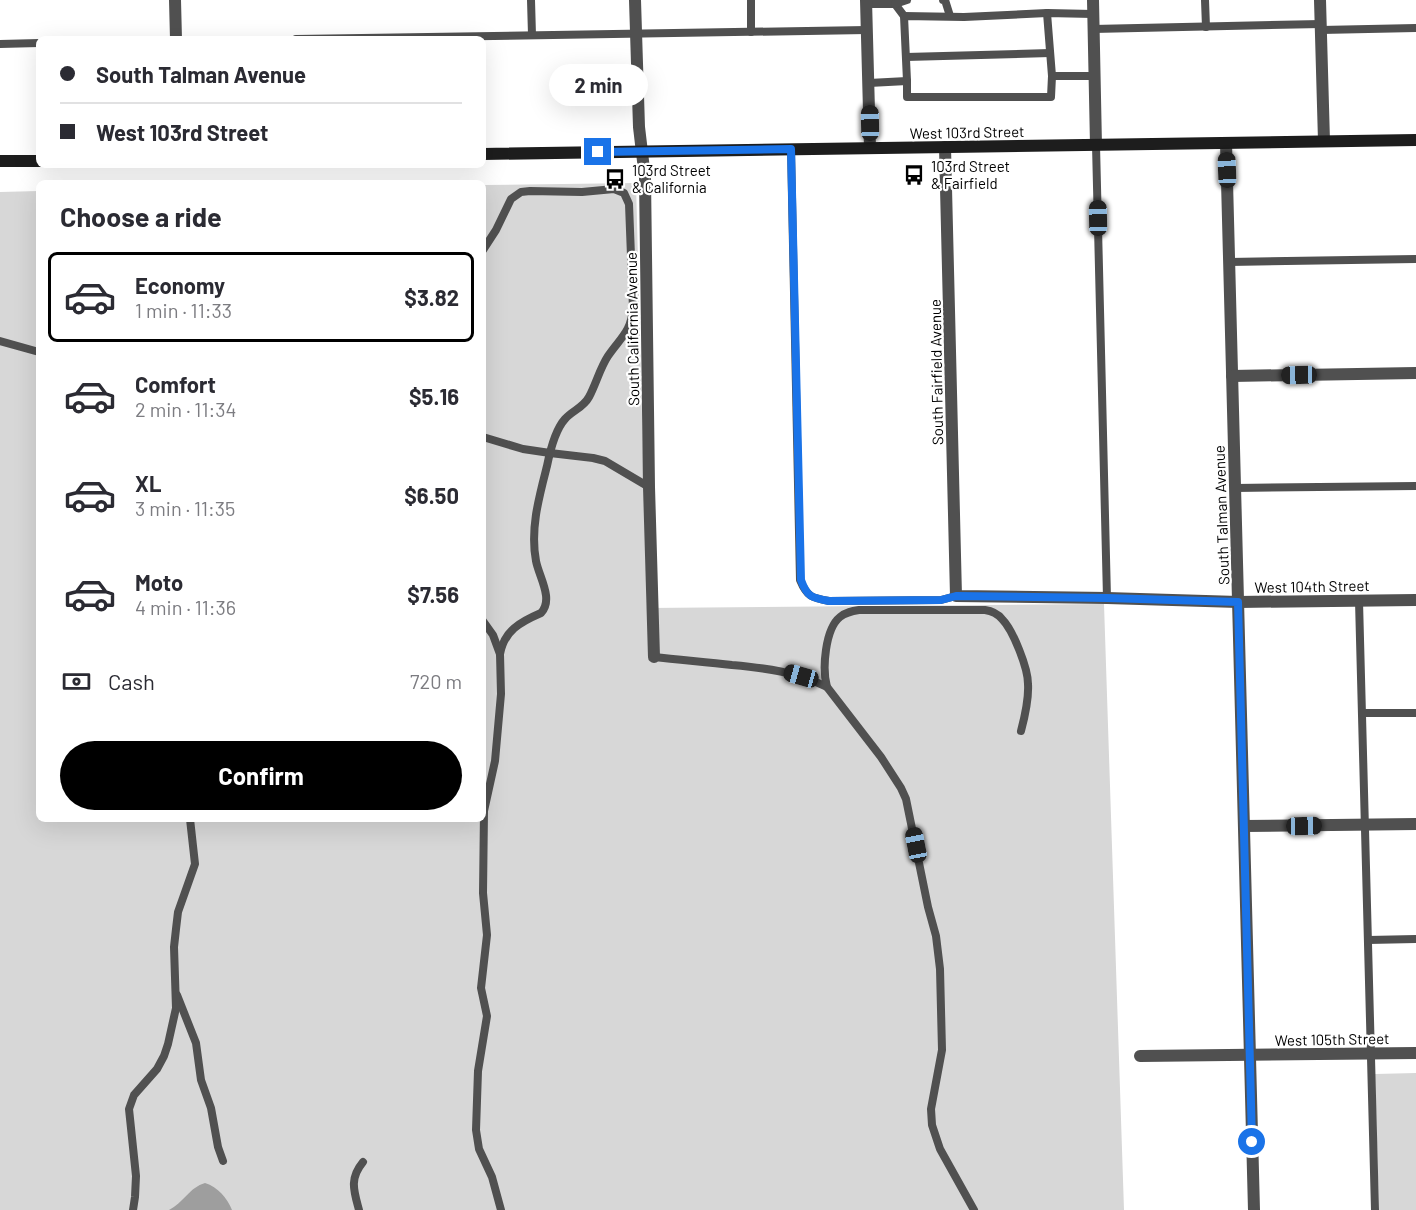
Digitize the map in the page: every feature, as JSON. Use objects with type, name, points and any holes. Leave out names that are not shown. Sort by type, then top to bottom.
[{"type":"main road","name":"West 103rd Street","points":[[486,154],[1416,140]]},
{"type":"main road","points":[[0,161],[36,161]]},
{"type":"street","points":[[176,0],[176,36]]},
{"type":"street","name":"South California Avenue","points":[[635,0],[639,127],[645,178],[654,657]]},
{"type":"street","points":[[1093,0],[1096,144]]},
{"type":"street","points":[[1320,0],[1324,141]]},
{"type":"street","points":[[866,2],[870,148]]},
{"type":"street","name":"South Talman Avenue","points":[[1226,142],[1254,1210]]},
{"type":"street","name":"South Fairfield Avenue","points":[[945,147],[956,596]]},
{"type":"street","points":[[1232,376],[1416,373]]},
{"type":"street","name":"West 104th Street","points":[[956,596],[1238,602],[1416,600]]},
{"type":"street","points":[[1244,826],[1416,824]]},
{"type":"street","name":"West 105th Street","points":[[1140,1056],[1416,1053]]},
{"type":"lane","points":[[531,0],[532,35]]},
{"type":"lane","points":[[751,0],[751,32]]},
{"type":"lane","points":[[866,2],[895,4],[907,0]]},
{"type":"lane","points":[[944,0],[950,16]]},
{"type":"lane","points":[[1205,0],[1206,27]]},
{"type":"lane","points":[[895,4],[904,16],[907,98],[1051,97],[1052,76],[1047,13]]},
{"type":"lane","points":[[904,16],[1093,14]]},
{"type":"lane","points":[[1093,29],[1416,28]]},
{"type":"lane","points":[[473,36],[867,30]]},
{"type":"lane","points":[[0,44],[36,43]]},
{"type":"lane","points":[[906,57],[1050,53]]},
{"type":"lane","points":[[1052,76],[1095,76]]},
{"type":"lane","points":[[869,83],[907,81]]},
{"type":"lane","points":[[1096,144],[1107,598]]},
{"type":"lane","points":[[791,149],[801,580],[804,591],[814,598],[829,601],[941,600],[956,596]]},
{"type":"lane","points":[[486,245],[511,199],[521,192],[614,189],[624,193],[629,204],[632,320],[623,338],[607,358],[588,398],[583,405],[564,419],[550,453],[534,529],[536,562],[545,589],[546,604],[541,613],[509,632],[502,644],[497,744],[493,773],[486,798]]},
{"type":"lane","points":[[1229,262],[1416,259]]},
{"type":"lane","points":[[0,341],[36,351]]},
{"type":"lane","points":[[486,438],[523,449],[605,461],[650,487]]},
{"type":"lane","points":[[1235,488],[1416,486]]},
{"type":"lane","points":[[1359,601],[1375,1210]]},
{"type":"lane","points":[[974,1210],[936,1142],[932,1125],[931,1109],[942,1050],[940,969],[938,946],[906,799],[881,757],[827,687],[825,656],[834,624],[843,615],[859,610],[990,611],[1000,617],[1009,629],[1028,676],[1028,702],[1021,731]]},
{"type":"lane","points":[[486,625],[493,635],[500,654]]},
{"type":"lane","points":[[654,657],[785,672],[813,680],[827,687]]},
{"type":"lane","points":[[1362,713],[1416,712]]},
{"type":"lane","points":[[133,1210],[136,1176],[129,1109],[134,1095],[153,1076],[164,1056],[176,1008],[174,967],[178,912],[195,864],[190,822]]},
{"type":"lane","points":[[484,822],[483,892],[487,935],[481,988],[487,1016],[478,1071],[477,1139],[479,1149],[492,1177],[501,1210]]},
{"type":"lane","points":[[1368,940],[1416,939]]},
{"type":"lane","points":[[176,993],[196,1043],[201,1080],[211,1108],[223,1161]]},
{"type":"lane","points":[[359,1210],[354,1179],[355,1173],[363,1162]]},
{"type":"shaded area","points":[[636,183],[647,608],[1104,604],[1124,1210],[0,1210],[0,192],[36,191],[36,822],[486,822],[486,185]]},
{"type":"shaded area","points":[[1416,1073],[1416,1210],[1379,1210],[1375,1074]]},
{"type":"shaded area","points":[[205,1183],[222,1194],[232,1210],[169,1210],[195,1188]]},
{"type":"place","name":"103rd Street & Fairfield","points":[[914,175]]},
{"type":"place","name":"103rd Street & California","points":[[615,179]]},
{"type":"route","points":[[598,152],[791,149],[801,580],[804,591],[814,598],[829,601],[941,600],[956,596],[1238,602],[1252,1142]]}]
